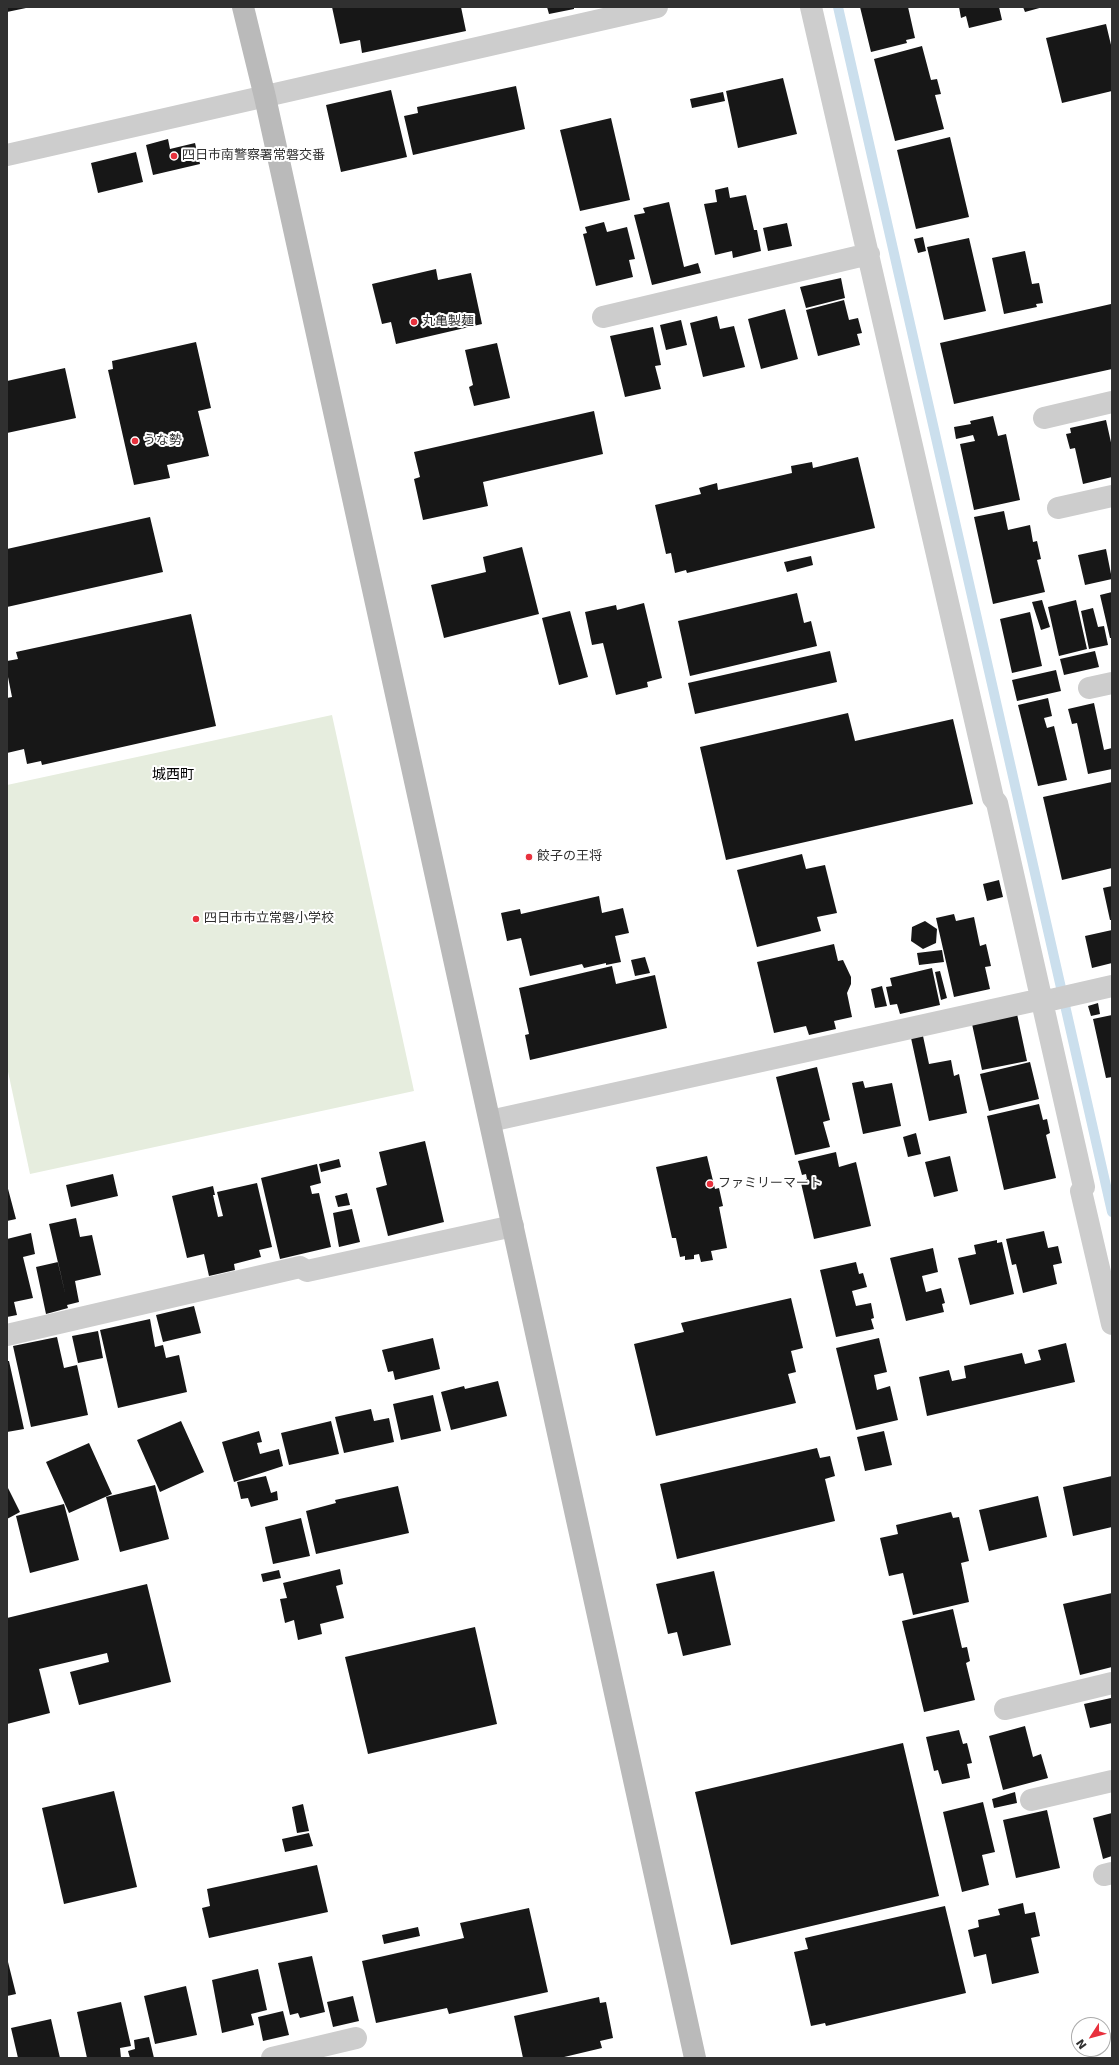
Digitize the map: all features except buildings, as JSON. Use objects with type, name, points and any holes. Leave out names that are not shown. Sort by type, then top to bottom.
[{"type":"street","points":[[243,7],[265,97],[695,2058]]},
{"type":"street","points":[[7,155],[657,7]]},
{"type":"street","points":[[811,7],[993,798],[997,803],[1043,1000],[1084,1187],[1081,1191],[1112,1324]]},
{"type":"street","points":[[603,317],[869,254]]},
{"type":"street","points":[[1044,418],[1112,402]]},
{"type":"street","points":[[1058,508],[1112,496]]},
{"type":"street","points":[[1088,688],[1112,683]]},
{"type":"street","points":[[490,1121],[1112,986]]},
{"type":"street","points":[[7,1335],[300,1267],[307,1271],[513,1226]]},
{"type":"street","points":[[1005,1709],[1112,1684]]},
{"type":"street","points":[[1031,1800],[1112,1781]]},
{"type":"street","points":[[272,2058],[356,2038]]},
{"type":"green space","name":"四日市市立常磐小学校","points":[[332,715],[414,1091],[30,1174],[7,1067],[7,785]]},
{"type":"waterway","points":[[838,7],[1112,1212]]},
{"type":"place","name":"四日市南警察署常磐交番","points":[[174,156]]},
{"type":"place","name":"丸亀製麺","points":[[414,322]]},
{"type":"place","name":"うな勢","points":[[135,441]]},
{"type":"place","name":"餃子の王将","points":[[529,857]]},
{"type":"place","name":"四日市市立常磐小学校","points":[[196,919]]},
{"type":"place","name":"ファミリーマート","points":[[710,1184]]},
{"type":"district","name":"城西町","points":[[173,775]]}]
